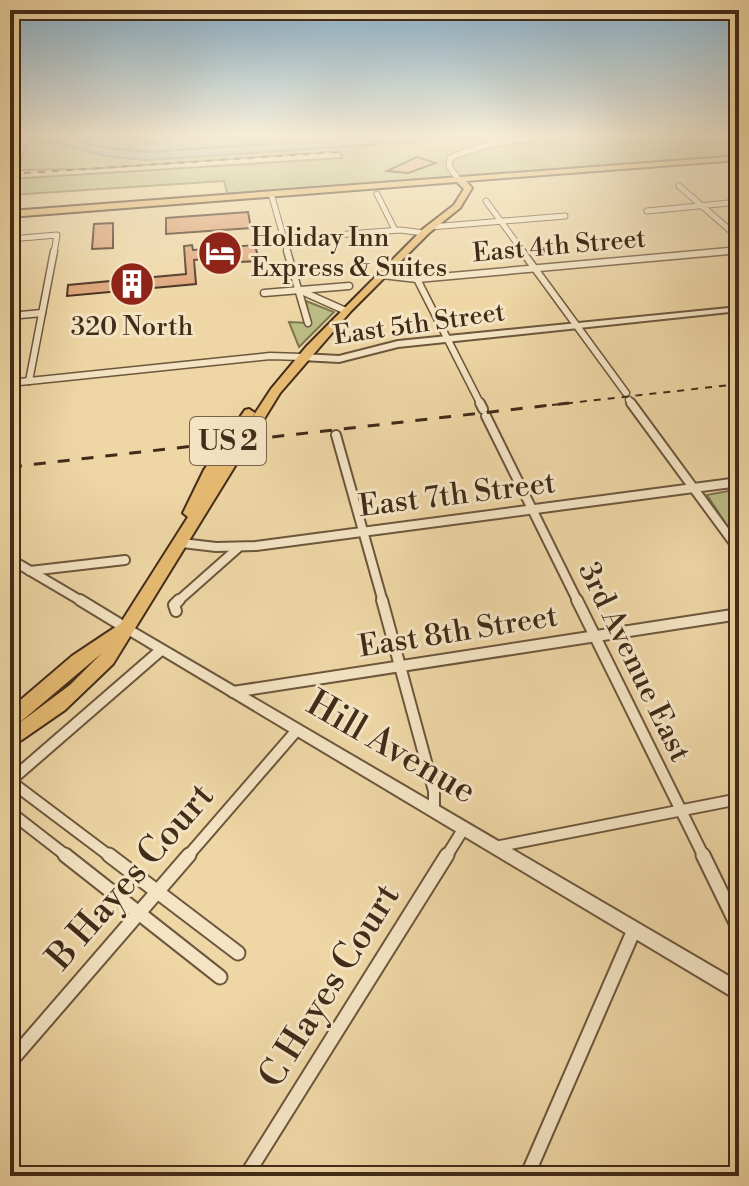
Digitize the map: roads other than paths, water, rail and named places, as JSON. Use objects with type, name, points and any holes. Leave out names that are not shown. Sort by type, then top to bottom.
[{"type":"highway","points":[[10,216],[353,189]]},
{"type":"highway","name":"US 2","points":[[10,740],[98,668],[115,649],[252,426],[302,357],[427,230],[466,196],[468,189]]},
{"type":"highway","name":"US 2","points":[[10,720],[78,661],[126,628]]},
{"type":"street","points":[[683,189],[739,238]]},
{"type":"street","points":[[377,194],[395,230]]},
{"type":"street","points":[[272,195],[308,323]]},
{"type":"street","points":[[486,201],[739,550]]},
{"type":"street","points":[[647,211],[739,202]]},
{"type":"street","points":[[285,239],[427,230],[565,216]]},
{"type":"street","points":[[10,239],[57,235],[29,381]]},
{"type":"street","name":"East 4th Street","points":[[382,275],[417,279],[739,250]]},
{"type":"street","name":"3rd Avenue East","points":[[417,279],[739,929]]},
{"type":"street","points":[[264,293],[349,286]]},
{"type":"street","points":[[299,290],[346,311]]},
{"type":"street","name":"East 5th Street","points":[[10,383],[270,356],[339,359],[398,344],[739,309]]},
{"type":"street","points":[[10,316],[42,313]]},
{"type":"street","points":[[336,435],[365,531],[434,791],[434,810]]},
{"type":"street","name":"East 7th Street","points":[[182,543],[238,548],[739,482]]},
{"type":"street","points":[[176,611],[174,605],[238,548]]},
{"type":"street","name":"Hill Avenue","points":[[10,559],[739,992]]},
{"type":"street","points":[[30,571],[125,560]]},
{"type":"street","name":"East 8th Street","points":[[233,692],[739,614]]},
{"type":"street","points":[[161,650],[10,781],[238,953]]},
{"type":"street","name":"B Hayes Court","points":[[10,1062],[297,730]]},
{"type":"street","points":[[495,847],[739,799]]},
{"type":"street","points":[[10,812],[220,977]]},
{"type":"street","name":"C Hayes Court","points":[[246,1176],[464,828]]},
{"type":"street","points":[[527,1176],[634,930]]},
{"type":"railway","points":[[552,405],[739,384]]},
{"type":"railway","points":[[10,467],[569,403]]},
{"type":"place","name":"Holiday Inn Express & Suites","points":[[220,253]]},
{"type":"place","name":"320 North","points":[[132,284]]}]
